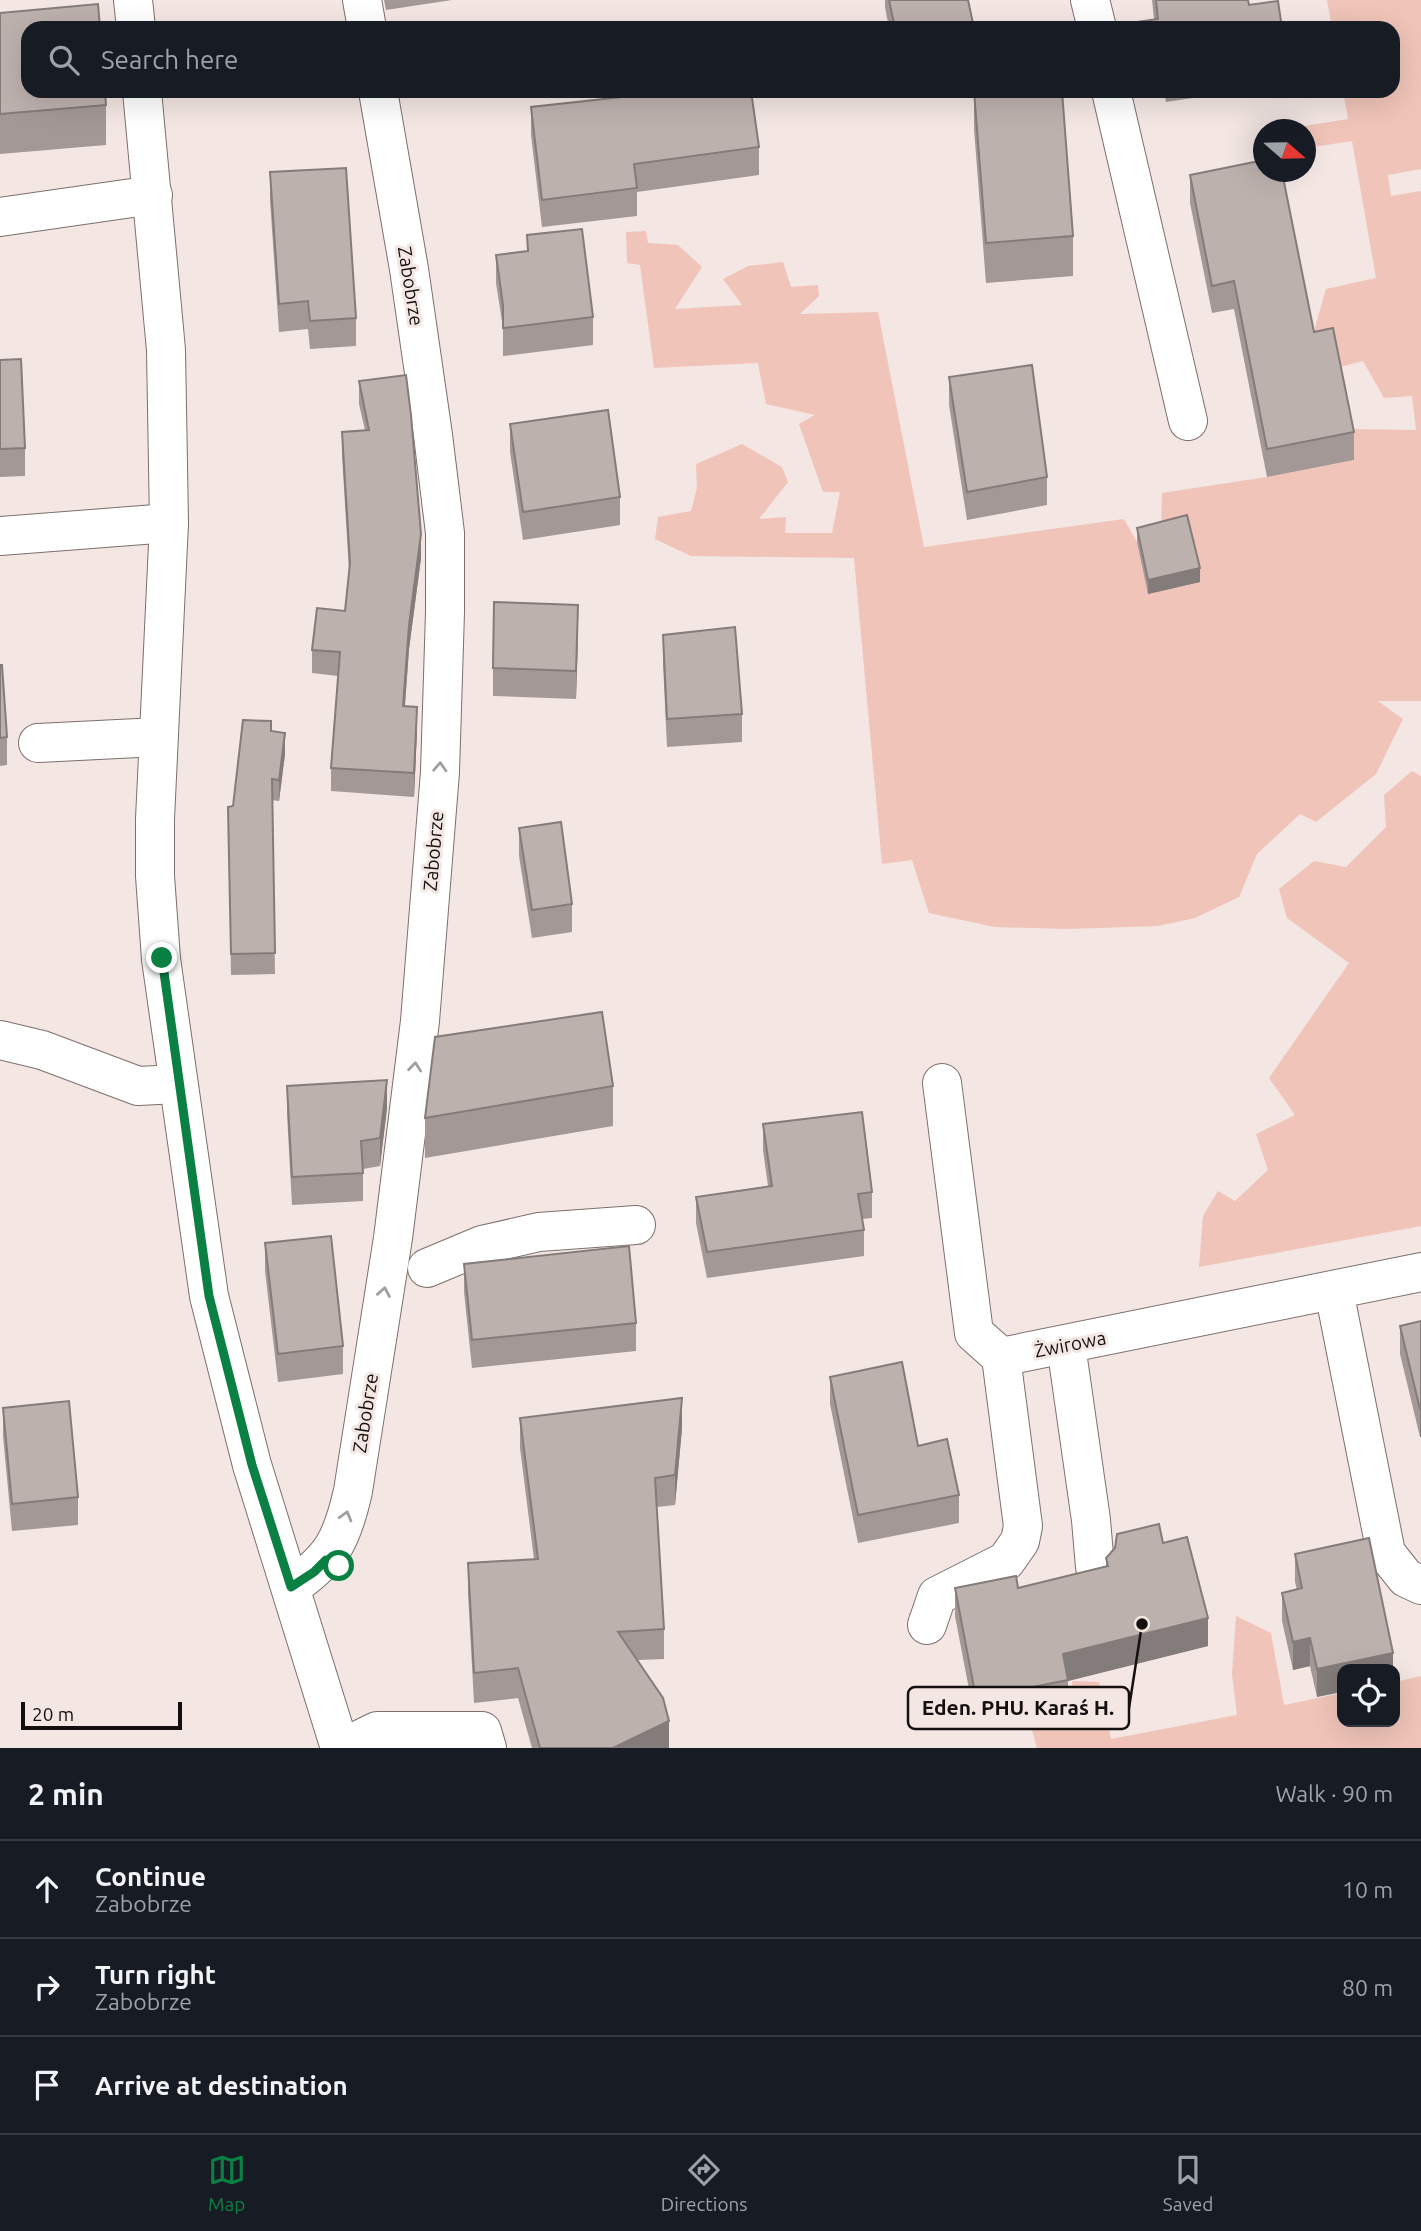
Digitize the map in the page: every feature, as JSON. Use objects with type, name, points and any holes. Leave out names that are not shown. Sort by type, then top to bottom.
[{"type":"street","points":[[133,0],[135,21]]},
{"type":"street","points":[[362,0],[366,21]]},
{"type":"street","points":[[1090,0],[1095,21]]},
{"type":"street","points":[[143,98],[166,351],[169,523],[158,737],[155,876],[178,1084],[212,1309],[252,1465],[341,1748],[377,1731],[482,1731],[487,1748]]},
{"type":"street","name":"Zabobrze","points":[[291,1587],[314,1572],[340,1565],[342,1530],[352,1491],[407,1139],[420,1021],[441,745],[445,533],[409,269],[379,98]]},
{"type":"street","points":[[1113,98],[1188,421]]},
{"type":"street","points":[[0,217],[153,195]]},
{"type":"street","points":[[0,536],[169,523]]},
{"type":"street","points":[[38,743],[158,737]]},
{"type":"street","points":[[0,1040],[42,1050],[138,1086],[178,1084]]},
{"type":"street","points":[[927,1625],[937,1596],[1006,1561],[1020,1541],[1023,1526],[1001,1357],[974,1333],[942,1083]]},
{"type":"street","points":[[427,1268],[482,1245],[539,1232],[636,1225]]},
{"type":"street","name":"Żwirowa","points":[[1001,1357],[1421,1272]]},
{"type":"street","points":[[1334,1291],[1386,1553],[1406,1578],[1421,1585]]},
{"type":"street","points":[[1066,1345],[1091,1520],[1095,1567]]},
{"type":"shaded area","points":[[1327,0],[1421,0],[1421,169],[1388,175],[1391,196],[1421,191],[1421,701],[1378,701],[1403,719],[1376,774],[1316,822],[1300,814],[1257,854],[1239,897],[1195,918],[1158,926],[1067,929],[995,927],[929,913],[912,860],[882,864],[854,558],[691,556],[655,539],[658,517],[691,511],[697,488],[696,464],[742,444],[782,467],[788,482],[759,519],[786,517],[785,533],[832,533],[840,492],[823,492],[799,424],[815,415],[766,404],[758,363],[654,368],[640,265],[627,263],[626,232],[646,231],[648,243],[678,245],[702,267],[675,309],[742,305],[723,279],[748,266],[783,262],[791,287],[818,285],[819,296],[800,314],[878,312],[924,547],[1124,519],[1137,542],[1161,536],[1162,493],[1354,460],[1348,429],[1416,430],[1412,396],[1384,398],[1363,361],[1336,368],[1305,362],[1326,289],[1376,278],[1352,141],[1316,146],[1316,124],[1348,119],[1344,98],[1400,98],[1400,21],[1331,21]]},
{"type":"shaded area","points":[[1412,771],[1421,776],[1421,1226],[1199,1267],[1203,1216],[1218,1191],[1235,1201],[1268,1170],[1256,1134],[1295,1115],[1269,1078],[1349,963],[1287,918],[1279,889],[1314,861],[1346,867],[1386,827],[1384,795]]},
{"type":"shaded area","points":[[1236,1616],[1271,1633],[1284,1705],[1337,1694],[1337,1727],[1400,1727],[1400,1681],[1421,1676],[1421,1748],[1037,1748],[1032,1730],[1074,1708],[1072,1681],[1099,1682],[1111,1739],[1237,1715],[1232,1674]]},
{"type":"building","points":[[889,0],[968,0],[972,21],[894,21]]},
{"type":"building","points":[[1156,0],[1248,0],[1249,5],[1278,1],[1281,21],[1143,21],[1158,19]]},
{"type":"building","points":[[98,4],[99,21],[21,21],[21,98],[106,98],[106,105],[0,114],[0,13]]},
{"type":"building","points":[[613,98],[752,98],[759,147],[634,164],[637,188],[542,200],[531,107]]},
{"type":"building","points":[[975,98],[1063,98],[1073,236],[986,243]]},
{"type":"building","points":[[1253,162],[1253,182],[1284,182],[1314,332],[1333,328],[1354,432],[1267,449],[1234,281],[1212,286],[1190,175]]},
{"type":"building","points":[[346,168],[356,318],[310,321],[308,301],[279,304],[270,172]]},
{"type":"building","points":[[582,229],[593,317],[503,328],[503,305],[496,255],[528,251],[527,235]]},
{"type":"building","points":[[21,359],[25,448],[0,449],[0,360]]},
{"type":"building","points":[[1032,365],[1047,477],[967,492],[949,377]]},
{"type":"building","points":[[406,375],[421,534],[409,625],[403,706],[417,707],[414,773],[331,768],[340,652],[312,650],[317,608],[345,611],[350,563],[342,432],[369,430],[359,381]]},
{"type":"building","points":[[608,410],[620,497],[523,512],[510,424]]},
{"type":"building","points":[[1187,515],[1200,568],[1148,580],[1137,528]]},
{"type":"building","points":[[494,602],[578,605],[576,671],[493,668]]},
{"type":"building","points":[[735,627],[742,714],[667,719],[663,635]]},
{"type":"building","points":[[0,665],[7,737],[0,738]]},
{"type":"building","points":[[243,720],[271,721],[271,731],[285,733],[279,780],[272,779],[275,953],[231,954],[228,807],[233,806]]},
{"type":"building","points":[[561,822],[572,904],[532,910],[519,828]]},
{"type":"building","points":[[602,1012],[613,1086],[425,1118],[435,1037]]},
{"type":"building","points":[[387,1080],[380,1138],[361,1141],[363,1173],[292,1177],[287,1086]]},
{"type":"building","points":[[862,1112],[872,1192],[858,1194],[864,1230],[707,1252],[696,1197],[772,1186],[763,1124]]},
{"type":"building","points":[[331,1236],[343,1346],[278,1354],[265,1243]]},
{"type":"building","points":[[629,1246],[636,1323],[472,1340],[464,1264]]},
{"type":"building","points":[[1421,1321],[1421,1409],[1420,1409],[1400,1326]]},
{"type":"building","points":[[902,1362],[918,1446],[947,1439],[959,1495],[858,1515],[830,1377]]},
{"type":"building","points":[[682,1398],[675,1475],[655,1478],[664,1629],[618,1632],[663,1698],[669,1721],[613,1748],[540,1748],[518,1668],[474,1673],[468,1563],[538,1559],[520,1418]]},
{"type":"building","points":[[69,1401],[78,1497],[12,1504],[3,1408]]},
{"type":"building","points":[[1159,1524],[1163,1543],[1187,1537],[1208,1618],[1063,1654],[1068,1680],[976,1698],[955,1588],[1016,1576],[1018,1588],[1108,1566],[1106,1558],[1115,1548],[1117,1534]]},
{"type":"building","points":[[1369,1538],[1393,1653],[1317,1669],[1310,1638],[1293,1642],[1282,1593],[1302,1588],[1295,1554]]},
{"type":"place","name":"Eden. PHU. Karaś H.","points":[[1142,1624]]},
{"type":"route","points":[[162,958],[209,1296],[252,1465],[291,1587],[314,1572],[326,1560],[339,1566]]}]
